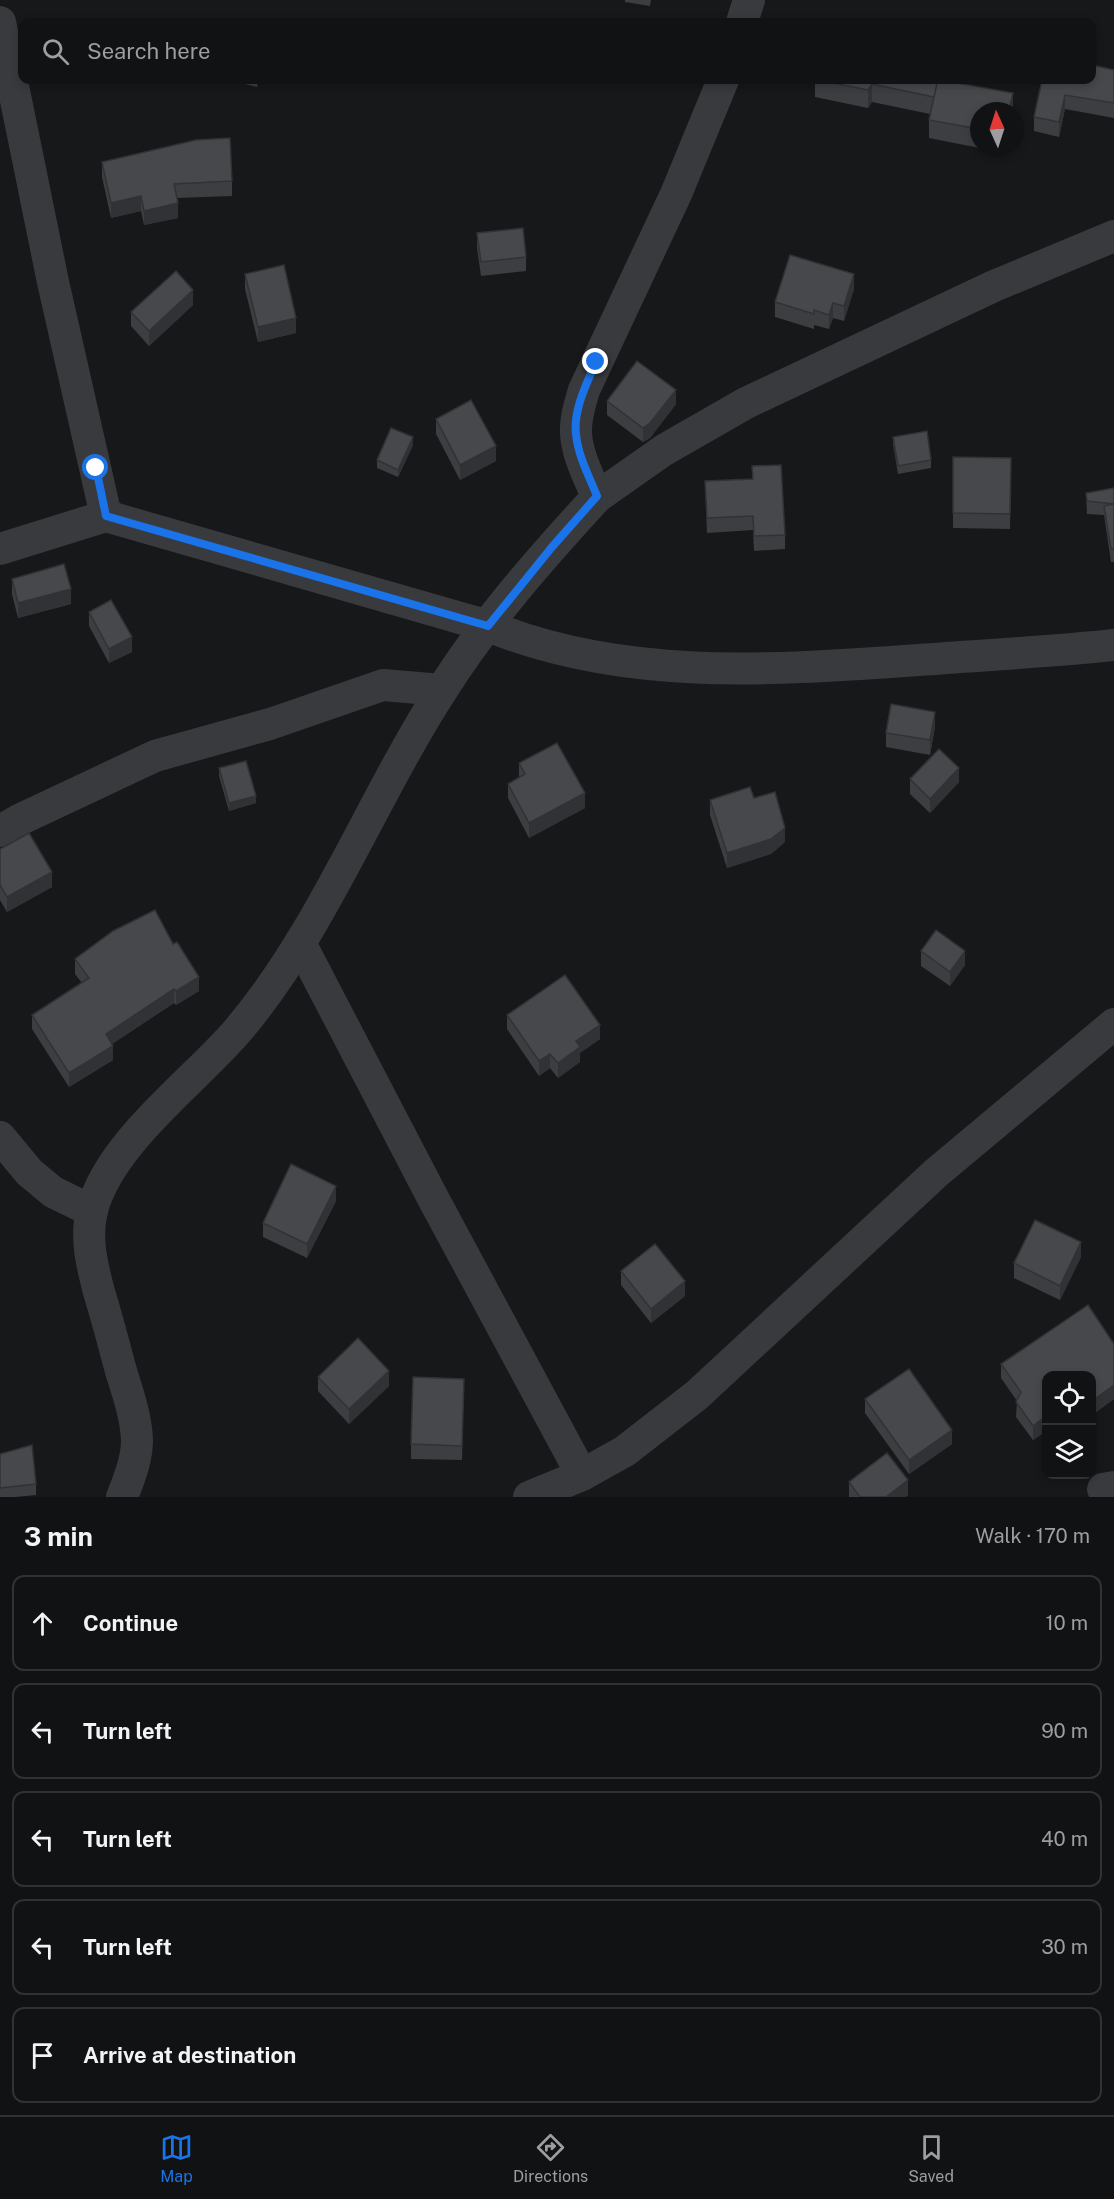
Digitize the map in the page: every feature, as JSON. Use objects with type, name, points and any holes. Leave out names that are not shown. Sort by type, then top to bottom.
[{"type":"street","points":[[743,18],[749,0]]},
{"type":"street","points":[[0,22],[53,282],[106,516]]},
{"type":"street","points":[[597,496],[580,453],[576,432],[584,390],[676,194],[721,84]]},
{"type":"street","points":[[122,1497],[132,1472],[137,1442],[134,1415],[96,1281],[88,1243],[92,1211],[105,1177],[127,1145],[237,1031],[278,978],[300,943],[388,780],[442,690],[477,639],[597,496],[664,450],[746,403],[966,299],[1114,236]]},
{"type":"street","points":[[0,549],[106,516],[488,626],[522,640],[592,658],[633,664],[817,667],[1114,645]]},
{"type":"street","points":[[0,831],[19,819],[155,756],[270,724],[383,686],[442,690]]},
{"type":"street","points":[[300,943],[434,1200],[582,1475]]},
{"type":"street","points":[[529,1497],[582,1475],[625,1451],[698,1395],[936,1173],[1114,1024]]},
{"type":"street","points":[[0,1137],[28,1172],[53,1192],[92,1211]]},
{"type":"building","points":[[1096,66],[1114,70],[1114,103],[1065,95],[1059,122],[1034,117],[1041,84],[1096,84]]},
{"type":"building","points":[[838,84],[872,84],[868,90]]},
{"type":"building","points":[[872,84],[963,84],[1013,93],[1011,102],[970,102],[970,127],[929,120],[934,97]]},
{"type":"building","points":[[230,138],[232,181],[174,184],[178,203],[144,211],[141,196],[111,203],[102,162],[196,140]]},
{"type":"building","points":[[523,228],[526,257],[481,262],[477,233]]},
{"type":"building","points":[[790,255],[854,274],[844,306],[833,303],[829,315],[814,310],[814,314],[775,302]]},
{"type":"building","points":[[284,265],[296,318],[258,327],[245,274]]},
{"type":"building","points":[[176,271],[193,290],[149,331],[131,312]]},
{"type":"building","points":[[637,361],[676,390],[650,423],[643,428],[607,401]]},
{"type":"building","points":[[471,400],[496,446],[460,465],[436,419]]},
{"type":"building","points":[[391,428],[413,437],[398,470],[377,460]]},
{"type":"building","points":[[927,431],[931,460],[898,466],[893,437]]},
{"type":"building","points":[[953,457],[1011,458],[1010,514],[953,513]]},
{"type":"building","points":[[781,465],[785,535],[754,536],[753,516],[707,518],[705,481],[753,479],[752,466]]},
{"type":"building","points":[[1114,488],[1114,504],[1087,501],[1086,493]]},
{"type":"building","points":[[1114,504],[1114,549],[1111,549],[1104,506]]},
{"type":"building","points":[[64,564],[71,589],[18,603],[12,579]]},
{"type":"building","points":[[111,600],[132,637],[109,649],[89,612]]},
{"type":"building","points":[[891,704],[935,712],[930,740],[886,733]]},
{"type":"building","points":[[557,743],[585,793],[529,823],[508,784],[525,774],[519,763]]},
{"type":"building","points":[[939,749],[959,768],[930,799],[910,779]]},
{"type":"building","points":[[246,761],[256,796],[229,803],[219,768]]},
{"type":"building","points":[[750,787],[754,798],[775,792],[785,828],[771,839],[727,853],[710,800]]},
{"type":"building","points":[[29,833],[52,872],[7,897],[0,885],[0,849]]},
{"type":"building","points":[[155,910],[173,944],[177,942],[199,977],[176,991],[174,989],[106,1034],[113,1046],[69,1073],[32,1015],[89,978],[75,959],[113,931]]},
{"type":"building","points":[[936,930],[965,951],[950,972],[921,951]]},
{"type":"building","points":[[565,975],[600,1025],[576,1041],[580,1047],[558,1063],[550,1054],[539,1061],[507,1015]]},
{"type":"building","points":[[291,1164],[336,1186],[307,1244],[263,1223]]},
{"type":"building","points":[[1035,1220],[1081,1242],[1060,1286],[1014,1263]]},
{"type":"building","points":[[655,1244],[685,1281],[651,1309],[621,1271]]},
{"type":"building","points":[[1088,1305],[1114,1344],[1114,1385],[1096,1398],[1096,1371],[1042,1371],[1042,1419],[1033,1426],[1016,1402],[1021,1392],[1001,1364]]},
{"type":"building","points":[[358,1338],[389,1371],[349,1409],[318,1377]]},
{"type":"building","points":[[909,1369],[952,1430],[909,1460],[865,1399]]},
{"type":"building","points":[[413,1377],[464,1379],[462,1446],[411,1444]]},
{"type":"building","points":[[32,1445],[36,1484],[0,1488],[0,1454]]},
{"type":"building","points":[[887,1453],[908,1480],[886,1497],[860,1497],[849,1482]]},
{"type":"route","points":[[96,468],[106,516],[488,626],[597,496],[580,453],[576,432],[584,390],[596,362]]}]
